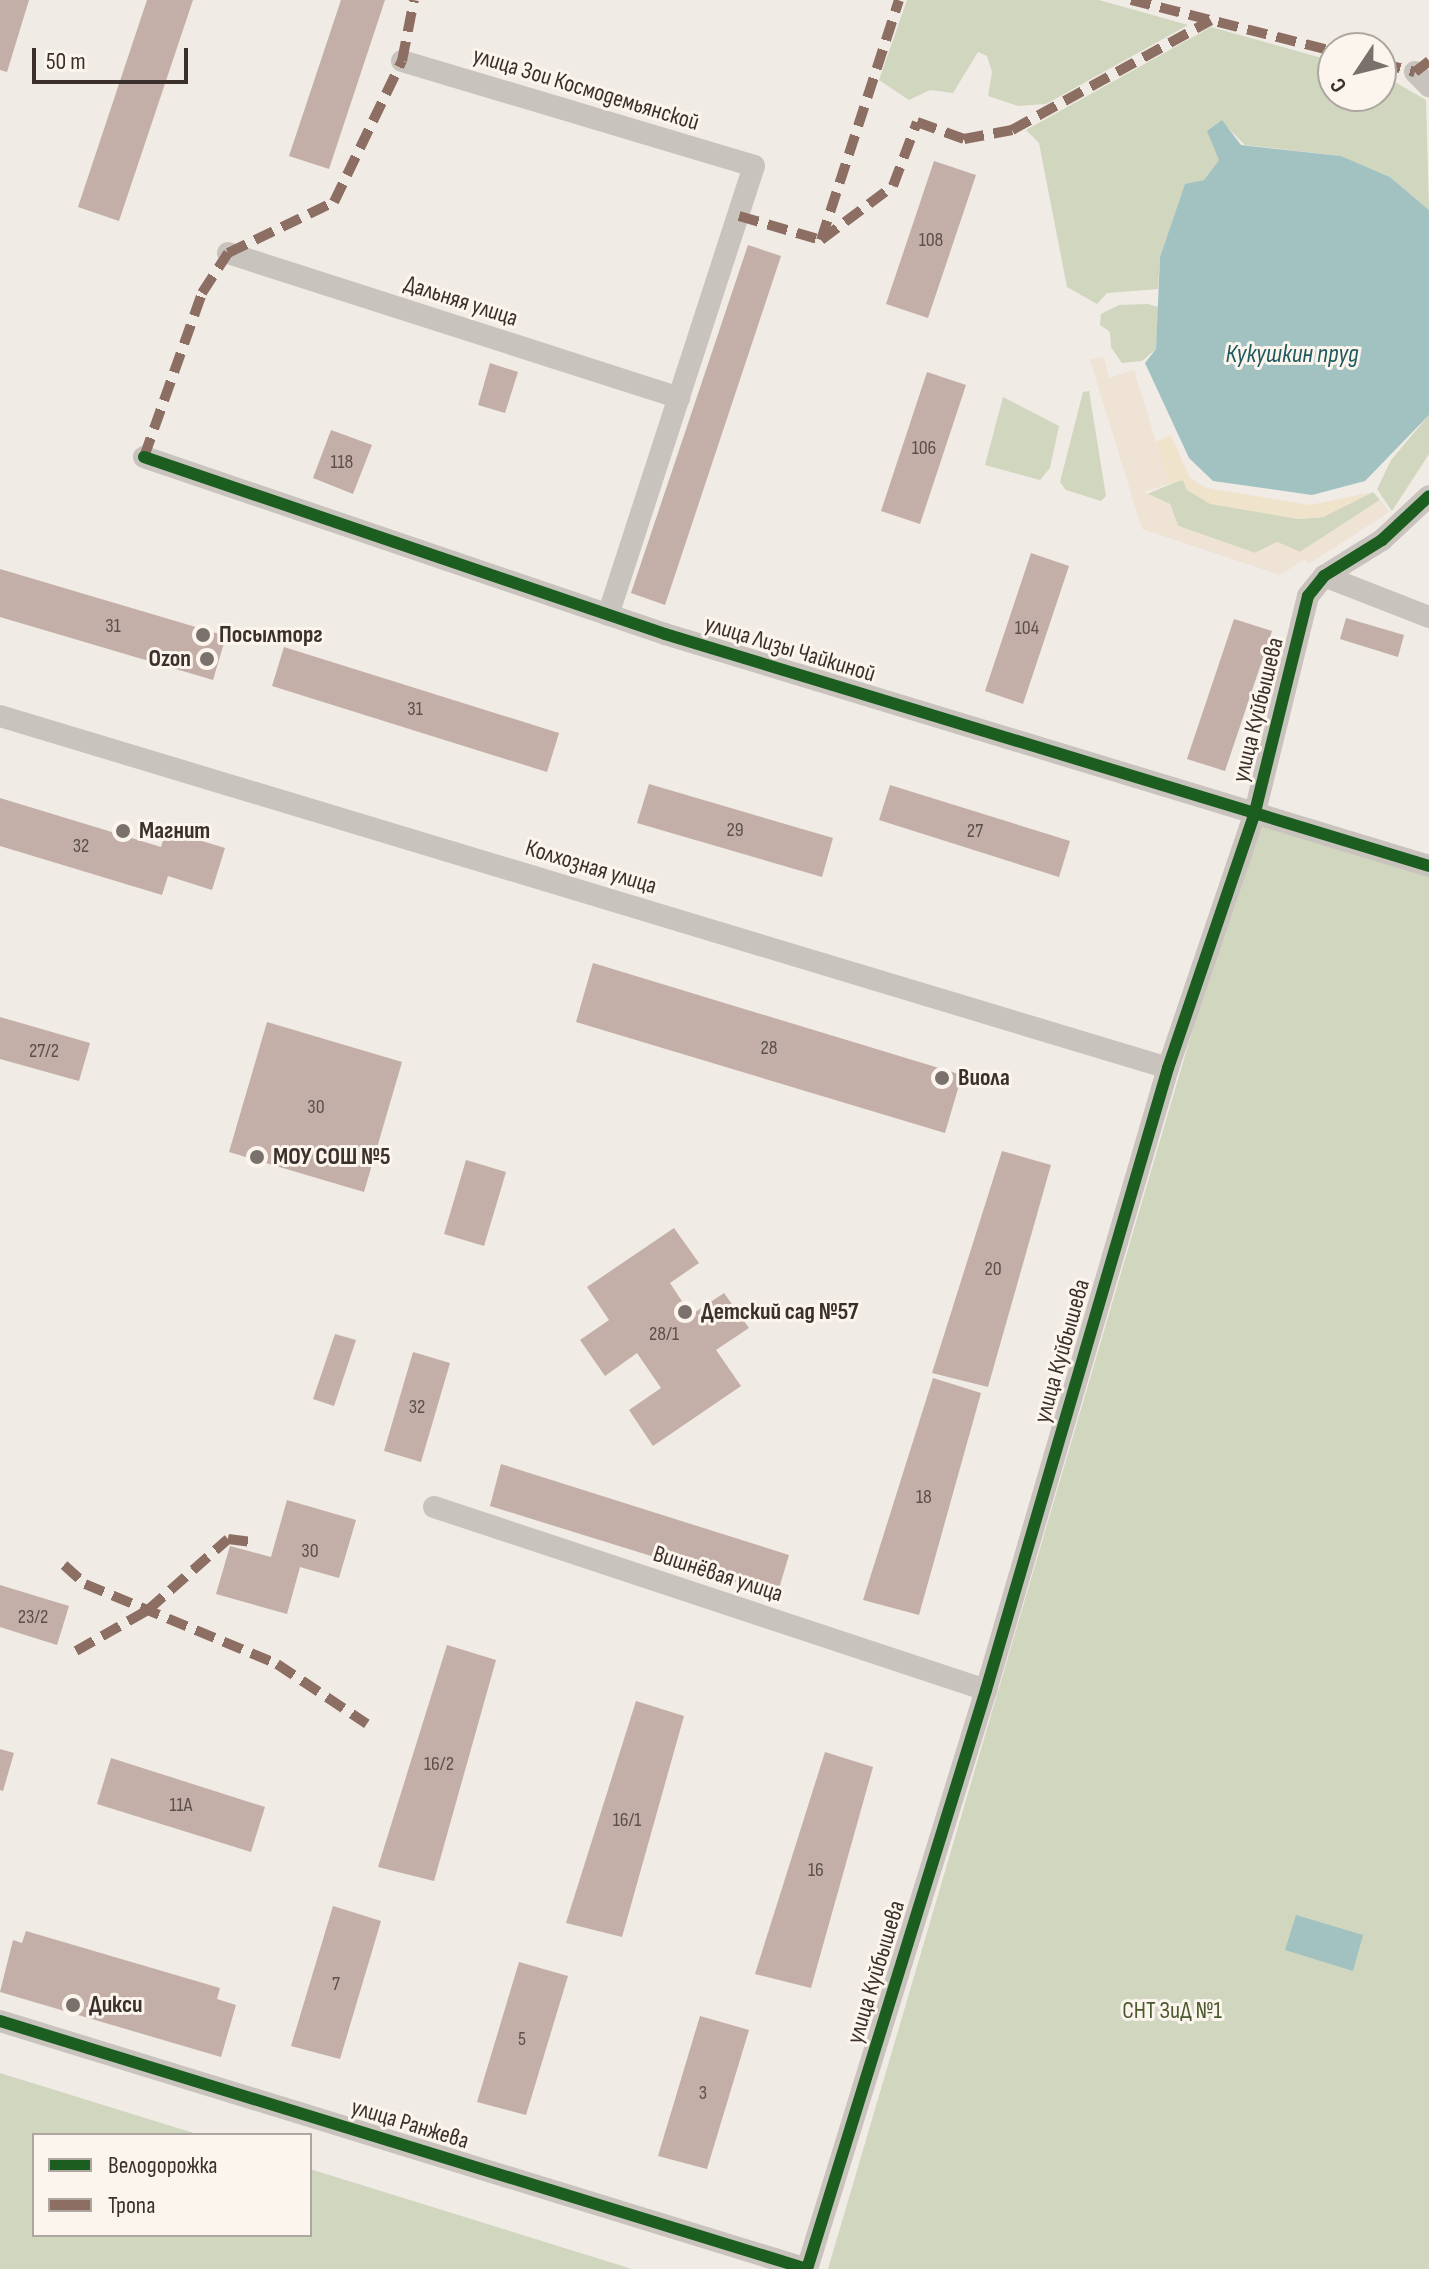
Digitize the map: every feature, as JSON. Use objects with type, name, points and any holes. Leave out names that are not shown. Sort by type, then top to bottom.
[{"type":"street","name":"улица Зои Космодемьянской","points":[[402,61],[754,166],[679,398]]},
{"type":"street","name":"Дальняя улица","points":[[228,253],[679,398]]},
{"type":"street","points":[[608,615],[679,398]]},
{"type":"street","name":"улица Лизы Чайкиной","points":[[144,457],[608,615],[1254,816],[1429,866]]},
{"type":"street","name":"улица Куйбышева","points":[[807,2269],[986,1690],[1168,1068],[1254,816],[1308,596],[1324,576],[1382,540],[1429,496]]},
{"type":"street","points":[[1324,576],[1429,617]]},
{"type":"street","name":"Колхозная улица","points":[[0,716],[1168,1068]]},
{"type":"street","name":"Вишнёвая улица","points":[[434,1507],[986,1690]]},
{"type":"street","name":"улица Ранжева","points":[[0,2021],[807,2269]]},
{"type":"green space","points":[[907,0],[1099,0],[1188,25],[1046,104],[1018,106],[988,96],[992,72],[987,56],[978,52],[953,93],[930,90],[909,100],[879,80]]},
{"type":"green space","points":[[1211,27],[1317,57],[1317,112],[1397,112],[1397,83],[1426,100],[1429,210],[1390,177],[1341,156],[1245,145],[1221,121],[1219,160],[1204,180],[1185,185],[1160,257],[1158,289],[1107,293],[1097,304],[1067,287],[1039,143],[1026,130]]},
{"type":"green space","points":[[1148,304],[1158,307],[1156,349],[1142,361],[1122,363],[1111,347],[1110,332],[1100,325],[1101,314],[1119,305]]},
{"type":"green space","points":[[1089,391],[1106,496],[1101,501],[1066,490],[1060,482],[1083,392]]},
{"type":"green space","points":[[1003,397],[1059,426],[1050,468],[1040,480],[985,465]]},
{"type":"green space","points":[[1429,415],[1429,454],[1392,511],[1377,489],[1391,460]]},
{"type":"green space","points":[[1183,479],[1187,490],[1298,519],[1323,517],[1373,492],[1380,500],[1300,552],[1277,542],[1255,553],[1178,526],[1170,504],[1145,495]]},
{"type":"green space","name":"СНТ ЗиД №1","points":[[1254,821],[1429,876],[1429,2269],[828,2269]]},
{"type":"green space","points":[[0,2073],[194,2133],[32,2133],[32,2237],[312,2237],[312,2170],[632,2269],[0,2269]]},
{"type":"sand","points":[[1171,435],[1190,478],[1206,488],[1310,505],[1373,492],[1323,517],[1298,519],[1210,504],[1187,490],[1183,480],[1169,484],[1156,442]]},
{"type":"shaded area","points":[[1104,357],[1109,378],[1134,370],[1169,484],[1144,492],[1170,504],[1178,526],[1255,553],[1277,542],[1300,552],[1380,500],[1389,512],[1309,564],[1305,559],[1280,575],[1142,529],[1090,360]]},
{"type":"water","name":"Кукушкин пруд","points":[[1222,120],[1241,145],[1341,156],[1390,177],[1429,210],[1429,415],[1365,481],[1312,495],[1213,481],[1189,458],[1145,363],[1156,349],[1160,257],[1185,184],[1204,180],[1219,160],[1207,131]]},
{"type":"water","points":[[1296,1915],[1363,1935],[1353,1971],[1285,1950]]},
{"type":"building","points":[[0,0],[29,0],[7,72],[0,70]]},
{"type":"building","points":[[147,0],[193,0],[119,221],[78,207]]},
{"type":"building","points":[[341,0],[385,0],[329,169],[289,156]]},
{"type":"building","points":[[934,161],[976,175],[928,318],[886,304]]},
{"type":"building","points":[[748,245],[781,256],[665,605],[631,593]]},
{"type":"building","points":[[490,363],[518,372],[505,413],[478,405]]},
{"type":"building","points":[[927,372],[966,385],[920,524],[881,511]]},
{"type":"building","points":[[331,430],[372,445],[353,494],[313,478]]},
{"type":"building","points":[[1031,553],[1069,566],[1023,704],[985,691]]},
{"type":"building","points":[[0,569],[226,636],[213,680],[0,617]]},
{"type":"building","points":[[1346,618],[1404,635],[1398,657],[1340,639]]},
{"type":"building","points":[[1234,619],[1272,631],[1225,771],[1187,759]]},
{"type":"building","points":[[284,647],[559,733],[547,772],[272,686]]},
{"type":"building","points":[[649,784],[833,838],[822,877],[637,823]]},
{"type":"building","points":[[890,785],[1070,841],[1059,877],[879,820]]},
{"type":"building","points":[[0,798],[161,847],[166,830],[225,848],[212,890],[168,876],[162,895],[0,846]]},
{"type":"building","points":[[593,963],[962,1075],[945,1133],[576,1022]]},
{"type":"building","points":[[0,1017],[90,1043],[79,1081],[0,1059]]},
{"type":"building","points":[[267,1022],[402,1062],[364,1192],[229,1152]]},
{"type":"building","points":[[1002,1151],[1051,1165],[988,1387],[932,1373]]},
{"type":"building","points":[[466,1160],[506,1172],[484,1246],[444,1234]]},
{"type":"building","points":[[674,1228],[699,1263],[670,1283],[691,1315],[724,1293],[749,1328],[716,1350],[741,1386],[653,1446],[629,1410],[661,1388],[637,1353],[605,1376],[580,1340],[609,1320],[587,1287]]},
{"type":"building","points":[[335,1334],[356,1340],[334,1406],[313,1399]]},
{"type":"building","points":[[413,1352],[450,1363],[421,1462],[384,1451]]},
{"type":"building","points":[[933,1378],[981,1393],[919,1615],[863,1600]]},
{"type":"building","points":[[501,1464],[789,1555],[777,1595],[490,1506]]},
{"type":"building","points":[[287,1500],[356,1520],[339,1578],[300,1567],[287,1614],[216,1594],[230,1546],[271,1557]]},
{"type":"building","points":[[0,1585],[69,1606],[57,1645],[0,1627]]},
{"type":"building","points":[[447,1645],[496,1660],[434,1881],[378,1867]]},
{"type":"building","points":[[636,1701],[684,1716],[622,1937],[566,1923]]},
{"type":"building","points":[[0,1749],[14,1753],[3,1791],[0,1790]]},
{"type":"building","points":[[825,1752],[873,1767],[811,1988],[755,1974]]},
{"type":"building","points":[[111,1758],[265,1807],[251,1852],[97,1804]]},
{"type":"building","points":[[333,1906],[381,1921],[340,2059],[291,2046]]},
{"type":"building","points":[[26,1931],[220,1988],[217,1999],[236,2005],[221,2057],[0,1992],[13,1940],[22,1943]]},
{"type":"building","points":[[519,1962],[568,1976],[526,2115],[477,2102]]},
{"type":"building","points":[[700,2016],[749,2030],[707,2169],[658,2156]]},
{"type":"marked path","points":[[144,457],[202,293],[228,253],[334,202],[402,61],[414,0]]},
{"type":"marked path","points":[[821,240],[899,0]]},
{"type":"marked path","points":[[1131,0],[1317,47]]},
{"type":"marked path","points":[[739,216],[821,240],[893,186],[917,122],[964,139],[1012,130],[1211,20]]},
{"type":"marked path","points":[[1397,67],[1415,72],[1429,61]]},
{"type":"marked path","points":[[76,1651],[148,1610],[228,1539],[254,1542]]},
{"type":"marked path","points":[[64,1565],[85,1584],[277,1664],[367,1724]]},
{"type":"cycle path","points":[[144,457],[665,634],[1429,866]]},
{"type":"cycle path","points":[[0,2021],[807,2269],[986,1690],[1168,1068],[1254,816],[1308,596],[1324,576],[1382,540],[1429,496]]},
{"type":"place","name":"Посылторг","points":[[203,635]]},
{"type":"place","name":"Ozon","points":[[207,659]]},
{"type":"place","name":"Магнит","points":[[123,831]]},
{"type":"place","name":"Виола","points":[[942,1078]]},
{"type":"place","name":"МОУ СОШ №5","points":[[257,1157]]},
{"type":"place","name":"Детский сад №57","points":[[685,1312]]},
{"type":"place","name":"Дикси","points":[[73,2005]]}]
